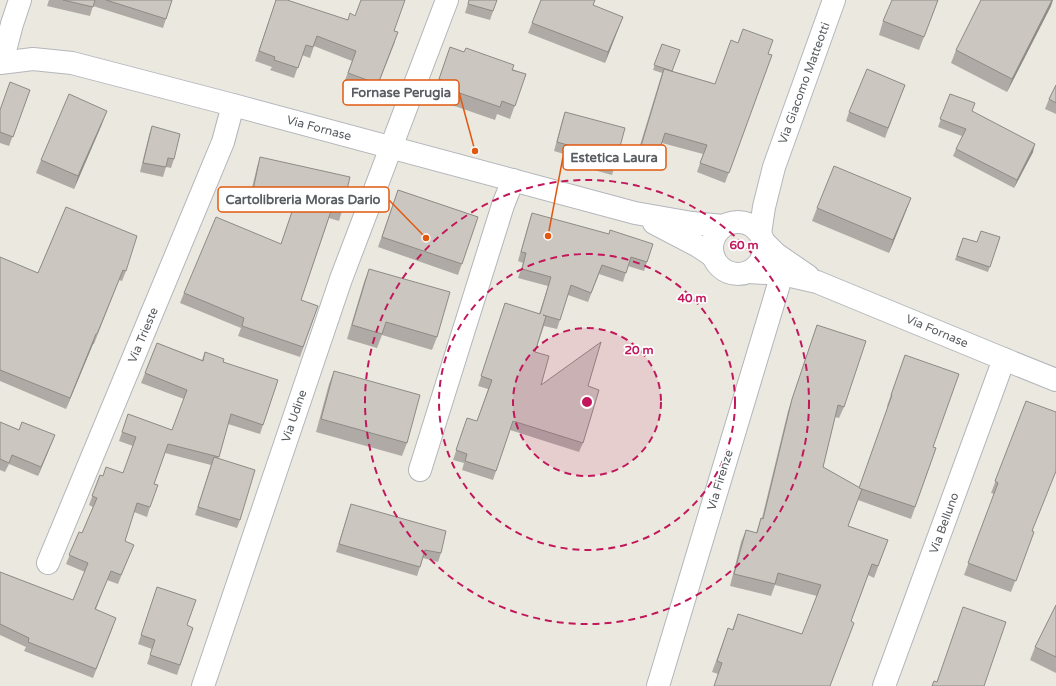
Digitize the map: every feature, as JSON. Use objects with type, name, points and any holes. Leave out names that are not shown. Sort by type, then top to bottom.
[{"type":"street","points":[[1,62],[20,0]]},
{"type":"street","name":"Via Udine","points":[[203,686],[341,279],[447,0]]},
{"type":"street","name":"Via Giacomo Matteotti","points":[[762,238],[764,207],[774,167],[834,0]]},
{"type":"street","name":"Via Fornase","points":[[1,62],[33,59],[72,63],[636,213],[692,223],[747,223],[755,228],[776,254],[818,282]]},
{"type":"street","name":"Via Trieste","points":[[48,563],[223,142],[233,105]]},
{"type":"street","name":"Via Giacomo Matteotti","points":[[727,224],[746,210],[774,167]]},
{"type":"street","points":[[420,470],[492,239],[512,180]]},
{"type":"street","name":"Via Fornase","points":[[636,213],[698,246],[713,256],[717,264],[724,270],[732,274],[767,272],[818,282],[1056,380]]},
{"type":"street","points":[[713,256],[713,239],[717,232],[727,224]]},
{"type":"street","points":[[750,272],[757,267],[762,259],[764,251],[762,238]]},
{"type":"street","name":"Via Firenze","points":[[658,686],[782,274]]},
{"type":"street","name":"Via Belluno","points":[[884,686],[1004,359]]},
{"type":"building","points":[[63,0],[95,0],[93,7]]},
{"type":"building","points":[[106,0],[172,0],[166,19]]},
{"type":"building","points":[[276,0],[287,0],[348,20],[350,13],[355,16],[361,0],[405,0],[394,31],[398,32],[378,84],[348,73],[356,51],[317,36],[313,47],[306,45],[298,68],[274,60],[275,57],[259,51]]},
{"type":"building","points":[[469,0],[497,0],[493,11],[468,4]]},
{"type":"building","points":[[541,0],[595,0],[593,5],[623,17],[608,52],[532,23]]},
{"type":"building","points":[[892,0],[938,0],[924,37],[883,21]]},
{"type":"building","points":[[981,0],[1052,0],[1012,79],[956,50]]},
{"type":"building","points":[[743,29],[773,40],[768,54],[772,55],[729,173],[700,163],[707,145],[665,133],[659,151],[641,146],[664,69],[715,84],[731,40],[738,43]]},
{"type":"building","points":[[662,44],[680,50],[672,71],[654,65]]},
{"type":"building","points":[[450,47],[464,52],[466,48],[514,65],[512,70],[526,74],[515,106],[502,101],[500,107],[451,90],[451,84],[439,79]]},
{"type":"building","points":[[867,69],[905,85],[888,128],[849,112]]},
{"type":"building","points":[[10,82],[30,90],[13,137],[0,132],[0,110]]},
{"type":"building","points":[[1056,85],[1056,103],[1049,99]]},
{"type":"building","points":[[69,94],[107,111],[78,176],[41,160]]},
{"type":"building","points":[[950,94],[975,103],[972,111],[1035,144],[1017,180],[956,149],[966,129],[940,119]]},
{"type":"building","points":[[565,112],[625,128],[615,165],[575,155],[578,148],[557,142]]},
{"type":"building","points":[[152,126],[180,134],[174,159],[168,158],[166,167],[143,163]]},
{"type":"building","points":[[260,157],[350,177],[342,211],[332,208],[301,300],[318,306],[303,347],[242,326],[244,318],[184,293],[216,217],[281,244],[296,200],[253,190]]},
{"type":"building","points":[[834,166],[911,198],[893,240],[817,208]]},
{"type":"building","points":[[398,190],[478,217],[462,264],[382,237]]},
{"type":"building","points":[[66,207],[137,236],[126,271],[123,270],[70,398],[0,370],[0,257],[38,273]]},
{"type":"building","points":[[532,213],[609,234],[610,230],[653,244],[647,262],[631,257],[626,273],[602,265],[591,293],[571,285],[560,320],[543,315],[546,316],[535,352],[549,356],[541,385],[601,342],[588,386],[599,390],[583,443],[513,421],[496,471],[465,461],[467,454],[456,450],[467,418],[477,421],[492,380],[481,376],[505,303],[540,314],[551,277],[522,269],[526,253],[521,252]]},
{"type":"building","points":[[981,231],[1000,237],[990,267],[957,256],[963,238],[977,242]]},
{"type":"building","points":[[369,269],[450,292],[437,337],[386,322],[382,334],[352,325]]},
{"type":"building","points":[[817,325],[866,341],[844,407],[838,405],[823,467],[862,489],[848,526],[888,540],[878,566],[872,564],[851,621],[854,623],[830,686],[714,686],[722,663],[717,661],[728,628],[733,630],[738,614],[802,634],[821,585],[778,573],[775,584],[734,574],[746,530],[757,533],[761,518],[763,519],[792,399]]},
{"type":"building","points":[[157,343],[203,361],[205,352],[224,359],[223,362],[278,380],[263,425],[231,414],[219,457],[168,444],[154,484],[158,485],[150,507],[137,503],[125,541],[134,545],[121,575],[111,571],[95,609],[116,618],[96,669],[28,642],[29,638],[0,624],[0,572],[73,600],[88,563],[69,555],[79,532],[82,533],[97,498],[92,496],[100,475],[103,476],[106,467],[123,473],[136,437],[122,432],[128,414],[172,430],[187,390],[145,373]]},
{"type":"building","points":[[905,355],[959,374],[933,447],[936,448],[915,507],[859,488]]},
{"type":"building","points":[[334,371],[420,395],[407,443],[321,419]]},
{"type":"building","points":[[1026,401],[1056,412],[1056,471],[1032,531],[1034,532],[1016,581],[968,563],[998,483],[995,481]]},
{"type":"building","points":[[0,422],[19,430],[22,422],[55,435],[41,467],[12,455],[9,463],[0,459]]},
{"type":"building","points":[[214,457],[255,470],[240,520],[198,507]]},
{"type":"building","points":[[351,504],[446,531],[441,553],[425,550],[420,567],[339,544]]},
{"type":"building","points":[[157,587],[196,600],[187,625],[193,628],[180,665],[150,655],[155,640],[141,635]]},
{"type":"building","points":[[1056,605],[1056,657],[1035,647]]},
{"type":"building","points":[[963,607],[1006,622],[984,686],[932,686],[934,681],[937,682]]},
{"type":"place","name":"Fornase Perugia","points":[[475,151]]},
{"type":"place","name":"Estetica Laura","points":[[548,236]]},
{"type":"place","name":"Cartolibreria Moras Dario","points":[[426,238]]}]
